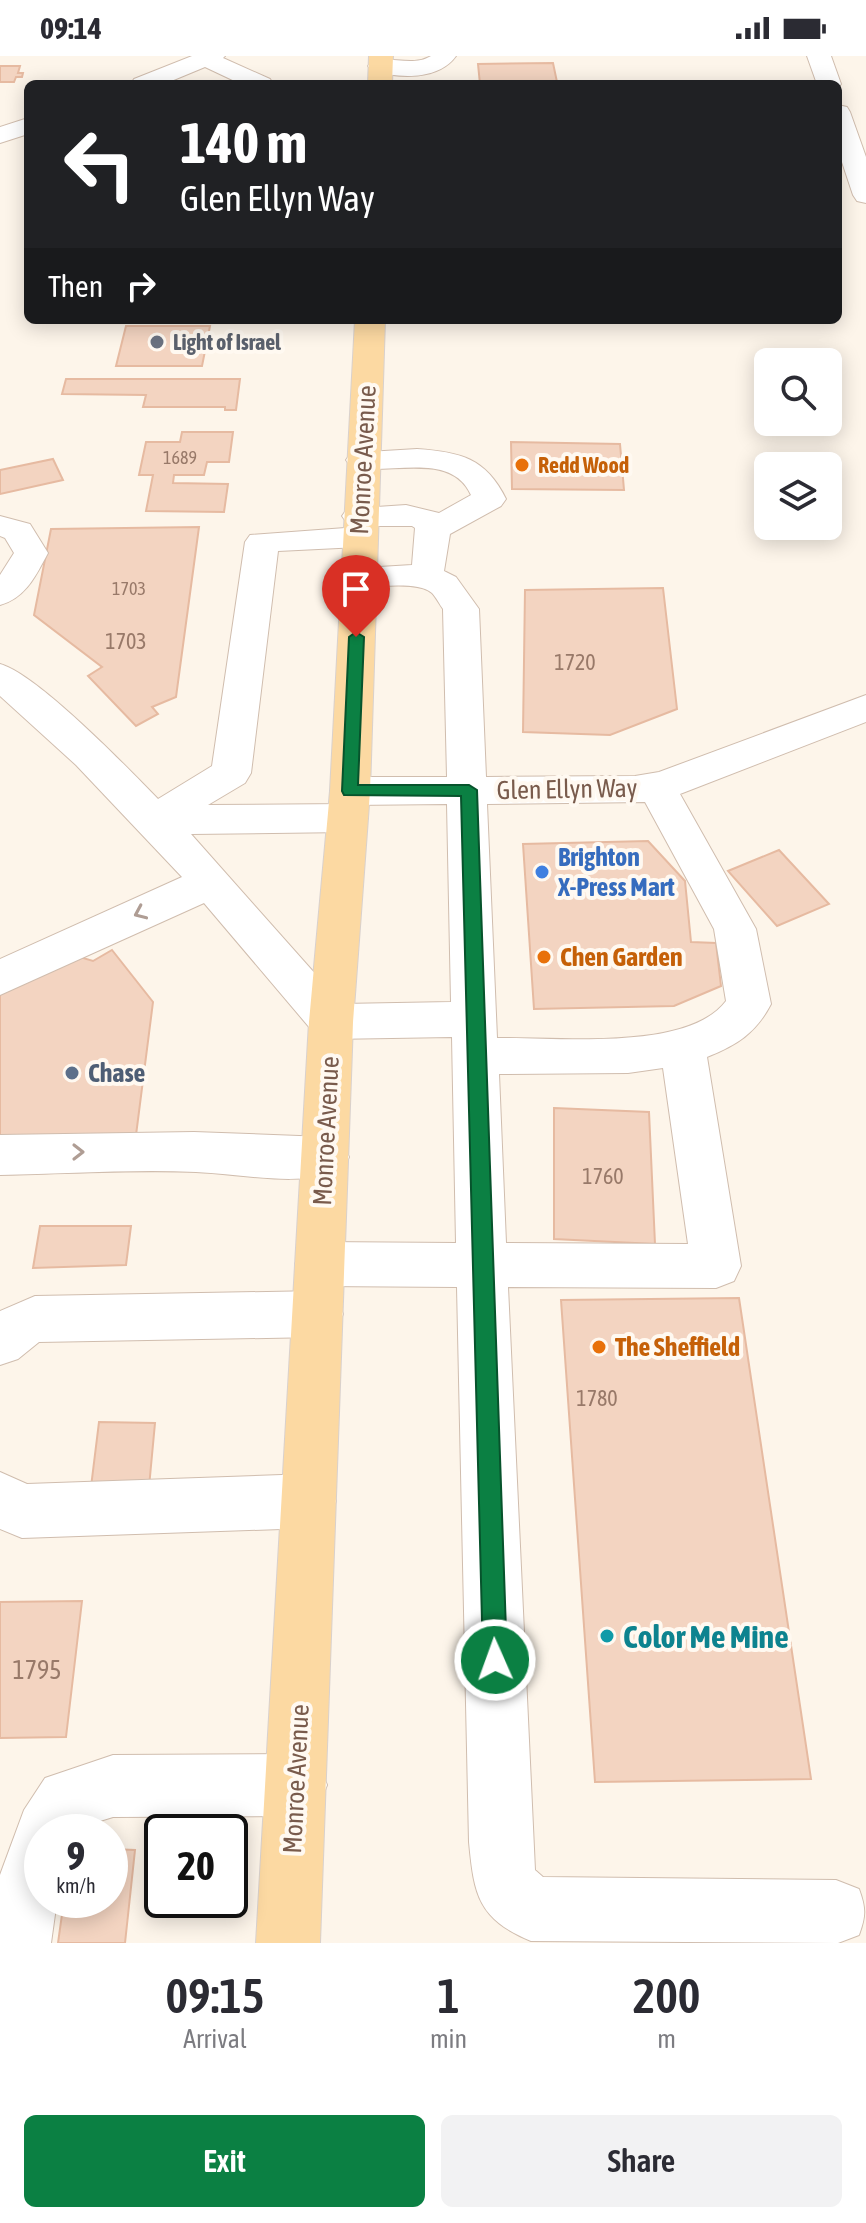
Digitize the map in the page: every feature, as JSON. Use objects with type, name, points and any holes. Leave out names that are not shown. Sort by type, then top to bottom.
[{"type":"main road","name":"Monroe Avenue","points":[[288,1943],[331,1022],[349,804],[370,324]]},
{"type":"street","points":[[380,69],[429,66],[440,62],[444,56]]},
{"type":"street","points":[[819,56],[828,80]]},
{"type":"street","points":[[153,80],[210,58],[241,80]]},
{"type":"street","points":[[842,124],[866,195]]},
{"type":"street","points":[[0,135],[24,127]]},
{"type":"street","points":[[362,460],[445,460],[476,474],[489,499],[433,530]]},
{"type":"street","points":[[154,820],[231,773],[262,542],[359,543],[417,516],[428,520],[433,530],[431,567],[424,575]]},
{"type":"street","points":[[0,526],[18,531],[31,553],[16,579],[0,594]]},
{"type":"street","points":[[359,543],[444,585],[461,609],[500,1826],[505,1886],[531,1909],[836,1912]]},
{"type":"street","points":[[7,693],[124,788],[211,882],[331,1022],[628,1055],[683,1048],[719,1033],[738,1019],[749,1004],[735,929],[656,786]]},
{"type":"street","name":"Glen Ellyn Way","points":[[154,820],[349,804],[469,790],[635,790],[656,786],[866,708]]},
{"type":"street","points":[[0,978],[211,882]]},
{"type":"street","points":[[320,1264],[716,1266],[683,1048]]},
{"type":"street","points":[[0,1155],[194,1152],[261,1157],[325,1157]]},
{"type":"street","points":[[0,1342],[12,1330],[35,1319],[318,1314]]},
{"type":"street","points":[[0,1499],[22,1511],[309,1501]]},
{"type":"street","points":[[58,1814],[67,1800],[113,1786],[296,1785]]},
{"type":"street","points":[[19,1943],[24,1907]]},
{"type":"building","points":[[553,63],[557,80],[480,80],[478,64]]},
{"type":"building","points":[[0,66],[20,66],[18,73],[23,73],[22,77],[16,77],[14,82],[0,82]]},
{"type":"building","points":[[126,326],[210,326],[202,366],[116,366]]},
{"type":"building","points":[[66,379],[240,379],[236,410],[225,410],[225,407],[143,407],[146,395],[62,394]]},
{"type":"building","points":[[182,432],[233,432],[229,462],[207,462],[204,475],[174,475],[173,483],[228,484],[224,512],[146,511],[153,475],[139,475],[146,442],[180,442]]},
{"type":"building","points":[[511,442],[620,444],[624,490],[512,489]]},
{"type":"building","points":[[53,459],[63,480],[0,494],[0,470]]},
{"type":"building","points":[[199,527],[176,697],[152,707],[158,714],[136,726],[88,676],[102,667],[34,615],[51,529]]},
{"type":"building","points":[[663,588],[677,709],[610,735],[523,732],[525,590]]},
{"type":"building","points":[[648,841],[685,881],[691,942],[716,943],[721,986],[674,1006],[534,1009],[523,844]]},
{"type":"building","points":[[779,850],[829,904],[777,926],[728,871]]},
{"type":"building","name":"Chase","points":[[112,950],[153,1002],[135,1143],[0,1143],[0,988],[70,954],[93,961]]},
{"type":"building","points":[[554,1108],[649,1112],[655,1244],[554,1239]]},
{"type":"building","points":[[40,1226],[131,1226],[126,1265],[33,1268]]},
{"type":"building","points":[[739,1298],[811,1779],[595,1782],[561,1300]]},
{"type":"building","points":[[99,1422],[155,1423],[149,1487],[91,1487]]},
{"type":"building","points":[[82,1601],[66,1737],[0,1738],[0,1602]]},
{"type":"building","points":[[128,1850],[135,1850],[128,1915]]},
{"type":"building","points":[[61,1918],[128,1918],[125,1943],[58,1943]]},
{"type":"place","name":"Light of Israel","points":[[157,342]]},
{"type":"place","name":"Redd Wood","points":[[522,465]]},
{"type":"place","name":"Brighton X-Press Mart","points":[[542,872]]},
{"type":"place","name":"Chen Garden","points":[[544,957]]},
{"type":"place","name":"Chase","points":[[72,1073]]},
{"type":"place","name":"The Sheffield","points":[[599,1347]]},
{"type":"place","name":"Color Me Mine","points":[[607,1636]]},
{"type":"route","points":[[356,637],[350,791],[469,790],[495,1660]]}]
